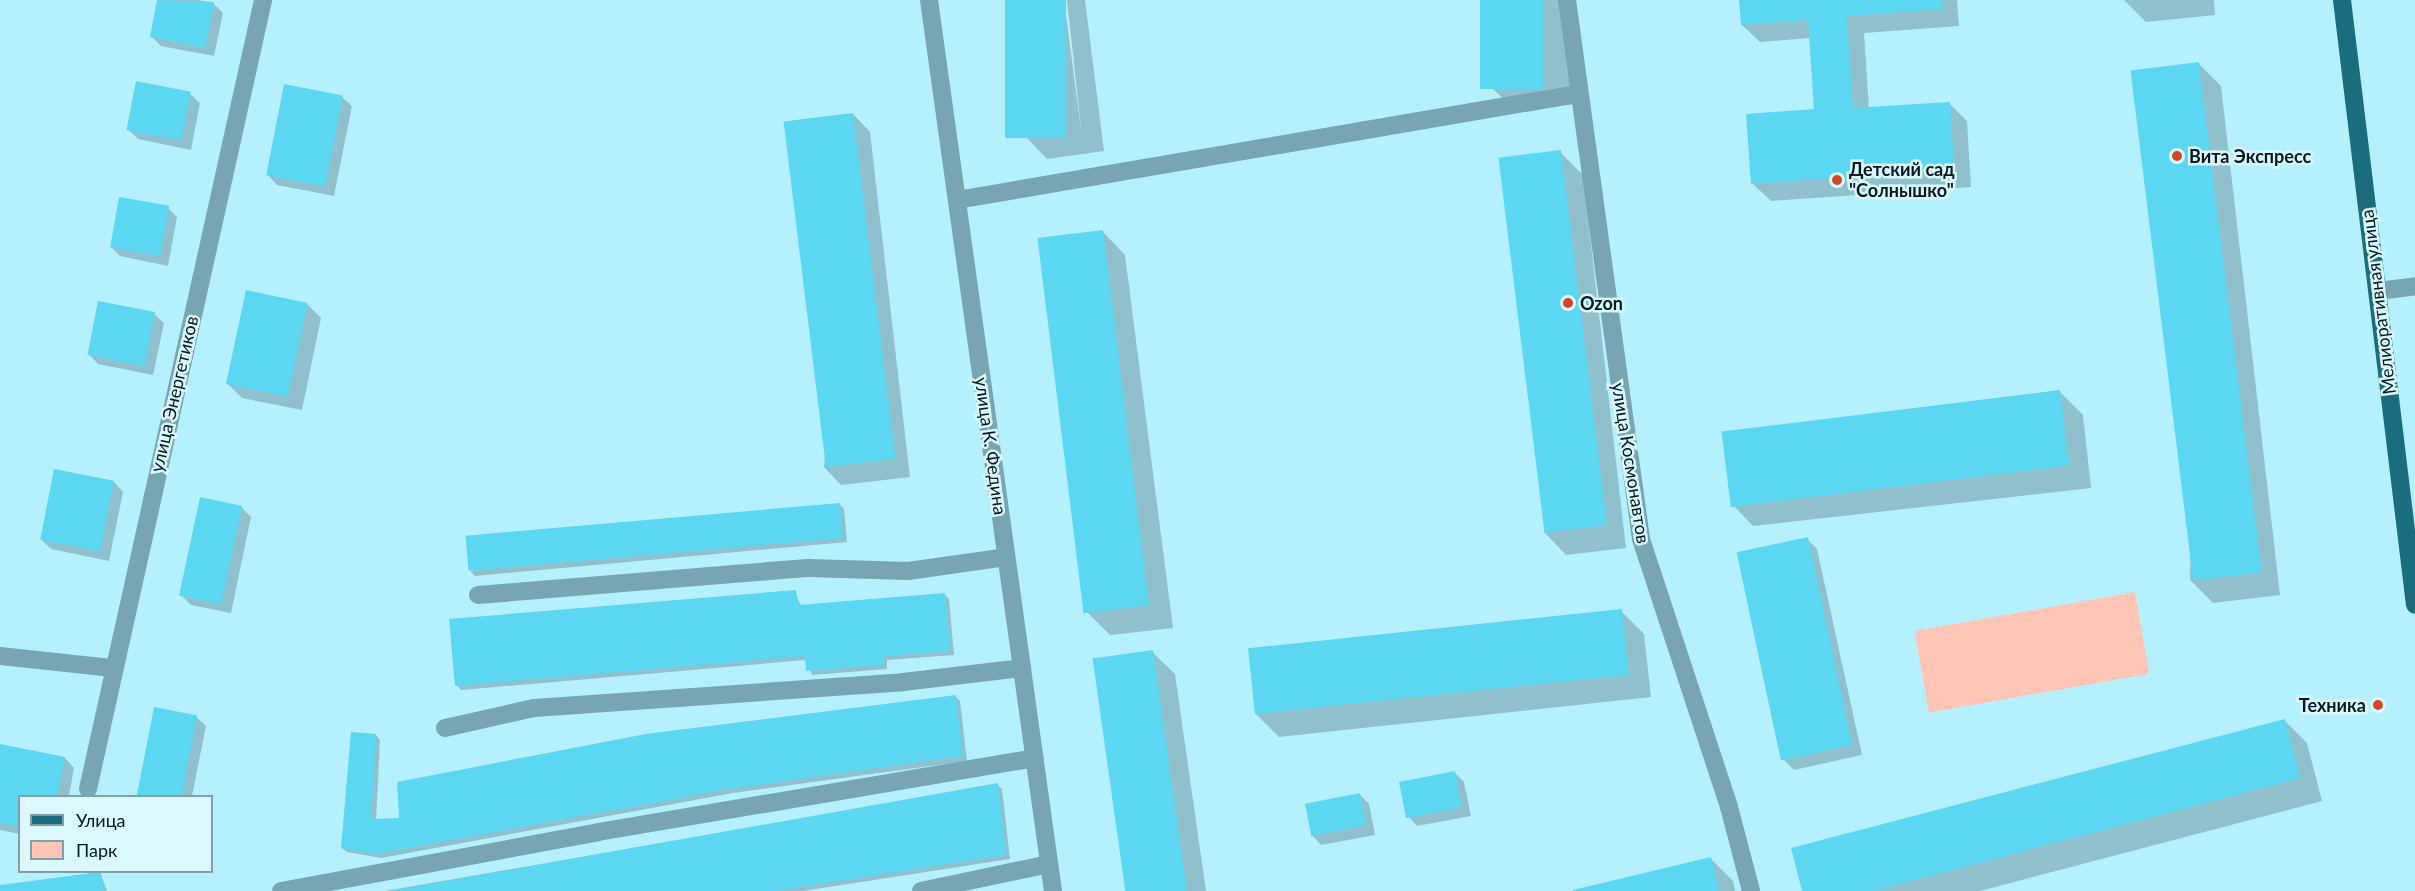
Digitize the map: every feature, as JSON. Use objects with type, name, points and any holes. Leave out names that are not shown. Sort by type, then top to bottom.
[{"type":"main road","name":"Мелиоративная улица","points":[[2342,0],[2415,605]]},
{"type":"street","name":"улица Энергетиков","points":[[88,789],[112,668],[263,0]]},
{"type":"street","name":"улица К. Федина","points":[[929,0],[1053,891]]},
{"type":"street","name":"улица Космонавтов","points":[[1567,0],[1577,94],[1641,539],[1729,807],[1751,891]]},
{"type":"street","points":[[957,200],[1577,94]]},
{"type":"street","points":[[2377,291],[2415,286]]},
{"type":"street","points":[[478,595],[808,568],[908,571],[1006,557]]},
{"type":"street","points":[[0,656],[112,668]]},
{"type":"street","points":[[445,728],[534,708],[903,682],[1022,668]]},
{"type":"street","points":[[281,891],[598,832],[1035,758]]},
{"type":"street","points":[[921,891],[1049,864]]},
{"type":"green space","points":[[2135,592],[2149,674],[1929,713],[1914,631]]},
{"type":"building","points":[[157,0],[214,2],[205,48],[150,37]]},
{"type":"building","points":[[1005,0],[1066,0],[1066,138],[1005,138]]},
{"type":"building","points":[[1480,0],[1543,0],[1543,89],[1480,89]]},
{"type":"building","points":[[1739,0],[1942,0],[1943,9],[1847,16],[1853,108],[1950,102],[1954,169],[1751,184],[1746,114],[1814,109],[1808,20],[1741,25]]},
{"type":"building","points":[[2199,62],[2262,572],[2193,581],[2131,70]]},
{"type":"building","points":[[136,81],[191,92],[181,141],[126,130]]},
{"type":"building","points":[[284,84],[343,95],[325,187],[266,175]]},
{"type":"building","points":[[853,113],[895,458],[826,467],[784,122]]},
{"type":"building","points":[[1561,150],[1607,525],[1545,533],[1498,158]]},
{"type":"building","points":[[119,197],[169,206],[160,256],[110,247]]},
{"type":"building","points":[[1103,230],[1149,605],[1084,613],[1037,238]]},
{"type":"building","points":[[246,290],[308,303],[288,397],[226,384]]},
{"type":"building","points":[[98,301],[155,312],[144,366],[88,355]]},
{"type":"building","points":[[2060,390],[2069,465],[1731,507],[1722,432]]},
{"type":"building","points":[[54,469],[114,481],[100,551],[40,540]]},
{"type":"building","points":[[200,497],[242,506],[221,605],[179,596]]},
{"type":"building","points":[[840,503],[843,538],[468,571],[465,536]]},
{"type":"building","points":[[1808,537],[1852,745],[1781,761],[1737,552]]},
{"type":"building","points":[[796,590],[798,605],[945,593],[950,651],[883,656],[883,665],[806,671],[805,656],[455,686],[449,619]]},
{"type":"building","points":[[1622,609],[1629,675],[1255,714],[1248,648]]},
{"type":"building","points":[[1153,650],[1187,891],[1125,891],[1093,658]]},
{"type":"building","points":[[956,695],[963,756],[728,789],[375,854],[341,848],[351,732],[376,734],[371,819],[399,818],[397,782],[646,734]]},
{"type":"building","points":[[154,707],[197,715],[182,795],[137,795]]},
{"type":"building","points":[[2285,719],[2300,778],[1873,891],[1802,891],[1791,848]]},
{"type":"building","points":[[0,744],[65,757],[57,795],[18,795],[18,827],[0,823]]},
{"type":"building","points":[[1455,771],[1462,807],[1406,818],[1399,782]]},
{"type":"building","points":[[998,783],[1006,855],[773,891],[390,891]]},
{"type":"building","points":[[1360,793],[1366,825],[1311,836],[1305,804]]},
{"type":"building","points":[[1711,857],[1719,891],[1573,891],[1573,890]]},
{"type":"building","points":[[101,873],[104,891],[0,891],[0,885]]},
{"type":"place","name":"Вита Экспресс","points":[[2177,156]]},
{"type":"place","name":"Детский сад \"Солнышко\"","points":[[1837,180]]},
{"type":"place","name":"Ozon","points":[[1568,303]]},
{"type":"place","name":"Техника","points":[[2378,705]]}]
